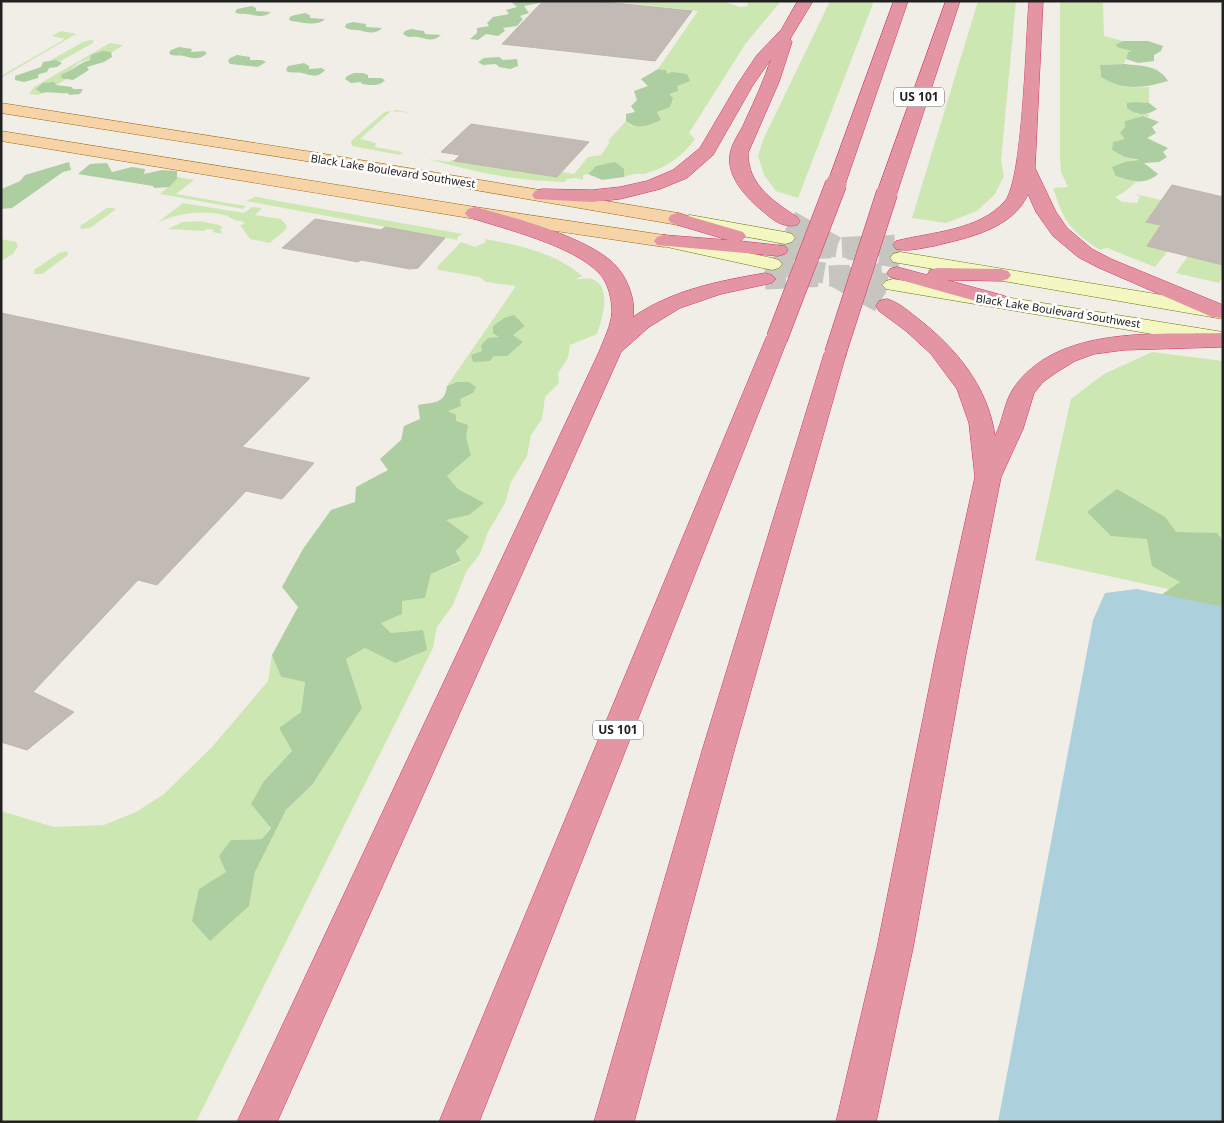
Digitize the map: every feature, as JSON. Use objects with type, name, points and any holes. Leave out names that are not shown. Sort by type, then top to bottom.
[{"type":"highway","points":[[788,230],[769,207],[754,193],[744,178],[739,154],[769,88],[787,33],[806,1]]},
{"type":"highway","name":"US 101","points":[[459,1122],[777,338],[837,182],[901,1]]},
{"type":"highway","name":"US 101","points":[[614,1122],[718,751],[835,354],[886,193],[953,1]]},
{"type":"highway","points":[[901,252],[974,228],[1012,204],[1026,168],[1036,1]]},
{"type":"highway","points":[[542,195],[592,196],[620,193],[652,185],[680,174],[707,151],[744,85],[763,58],[787,33]]},
{"type":"highway","points":[[1026,168],[1046,212],[1060,232],[1079,248],[1104,263],[1221,312]]},
{"type":"highway","points":[[257,1122],[610,352],[622,318],[620,296],[616,282],[605,267],[589,255],[565,244],[475,213]]},
{"type":"highway","points":[[664,241],[778,250],[678,219]]},
{"type":"highway","points":[[610,352],[645,319],[669,305],[768,271]]},
{"type":"highway","points":[[997,301],[897,273],[1001,274]]},
{"type":"highway","points":[[890,296],[915,326],[943,352],[962,380],[978,414],[988,478]]},
{"type":"highway","points":[[856,1122],[895,948],[950,654],[988,478],[1011,430],[1023,392],[1035,377],[1049,367],[1067,356],[1090,348],[1124,343],[1223,339]]},
{"type":"main road","name":"Black Lake Boulevard Southwest","points":[[1,108],[542,195],[678,219]]},
{"type":"main road","points":[[1,136],[475,213],[664,241]]},
{"type":"street","name":"Black Lake Boulevard Southwest","points":[[678,219],[788,230]]},
{"type":"street","points":[[664,241],[768,271]]},
{"type":"street","name":"Black Lake Boulevard Southwest","points":[[901,252],[1001,274],[1221,312]]},
{"type":"street","name":"Black Lake Boulevard Southwest","points":[[890,296],[997,301],[1223,339]]},
{"type":"green space","points":[[510,1],[542,1],[524,6],[529,13],[520,16],[523,19],[517,26],[503,28],[505,31],[498,36],[486,34],[478,40],[470,39],[477,33],[477,28],[489,26],[487,23],[493,17],[509,14],[506,10],[517,7]]},
{"type":"green space","points":[[607,1],[722,1],[740,7],[747,6],[749,1],[781,1],[746,43],[689,133],[695,139],[691,145],[661,168],[646,174],[634,174],[624,177],[624,169],[596,166],[588,174],[583,175],[583,180],[576,178],[567,179],[565,182],[529,180],[496,175],[428,159],[450,162],[452,160],[557,177],[562,172],[574,174],[588,157],[601,155],[610,142],[608,141],[626,121],[631,126],[661,120],[657,112],[666,97],[668,82],[665,70],[658,69],[698,11]]},
{"type":"green space","points":[[830,1],[874,1],[798,198],[776,191],[764,175],[758,156],[763,140]]},
{"type":"green space","points":[[978,1],[1016,1],[1001,160],[1004,176],[995,194],[977,211],[946,223],[912,218]]},
{"type":"green space","points":[[1060,1],[1103,1],[1104,36],[1123,41],[1116,44],[1134,51],[1128,52],[1124,64],[1100,65],[1101,77],[1112,83],[1124,86],[1149,87],[1149,103],[1136,102],[1136,114],[1149,114],[1149,117],[1143,116],[1125,121],[1125,139],[1112,150],[1123,157],[1142,161],[1125,162],[1116,176],[1136,182],[1115,197],[1122,202],[1137,203],[1140,197],[1135,194],[1161,200],[1146,221],[1161,225],[1168,251],[1155,267],[1107,248],[1100,250],[1075,231],[1060,209],[1053,188],[1068,187],[1061,172],[1060,159]]},
{"type":"green space","points":[[252,6],[256,8],[256,11],[271,12],[259,16],[235,12],[237,9]]},
{"type":"green space","points":[[305,13],[310,15],[310,18],[325,19],[318,23],[304,23],[289,19],[291,16]]},
{"type":"green space","points":[[353,22],[366,24],[366,27],[382,28],[376,32],[369,32],[345,27],[346,24]]},
{"type":"green space","points":[[411,29],[424,31],[425,34],[441,35],[436,39],[430,39],[409,37],[403,34]]},
{"type":"green space","points":[[61,31],[76,34],[1,78],[1,76],[65,39],[52,36]]},
{"type":"green space","points":[[94,41],[93,43],[59,62],[56,60],[49,61],[83,42]]},
{"type":"green space","points":[[1123,41],[1148,41],[1163,46],[1161,51],[1154,55],[1154,61],[1138,63],[1126,59],[1128,52],[1132,51],[1117,47],[1116,44]]},
{"type":"green space","points":[[110,43],[123,45],[111,53],[80,62],[61,78],[67,79],[56,85],[36,89],[44,92],[39,95],[29,94],[34,87]]},
{"type":"green space","points":[[179,47],[192,49],[191,52],[204,51],[207,53],[201,57],[189,58],[169,53],[171,50]]},
{"type":"green space","points":[[103,51],[111,52],[112,57],[104,62],[87,67],[89,70],[73,80],[61,78],[62,74],[90,60],[91,55]]},
{"type":"green space","points":[[237,55],[250,57],[250,60],[266,62],[258,67],[230,64],[228,61],[230,58]]},
{"type":"green space","points":[[499,57],[503,60],[517,59],[518,66],[510,69],[499,67],[496,64],[483,65],[478,62],[484,58]]},
{"type":"green space","points":[[56,60],[62,63],[57,67],[49,68],[47,72],[39,74],[38,78],[24,82],[15,80],[15,76],[41,67],[43,62]]},
{"type":"green space","points":[[304,63],[309,66],[309,69],[321,68],[325,70],[319,75],[314,76],[288,72],[286,70],[288,66]]},
{"type":"green space","points":[[1124,64],[1155,69],[1168,81],[1134,87],[1117,85],[1101,77],[1100,65]]},
{"type":"green space","points":[[658,69],[666,70],[667,74],[672,72],[687,74],[690,81],[677,86],[678,91],[669,94],[673,98],[670,107],[657,112],[661,120],[643,126],[634,126],[626,121],[626,114],[635,112],[631,106],[637,100],[634,91],[648,86],[641,79]]},
{"type":"green space","points":[[354,73],[363,73],[368,75],[368,78],[381,78],[385,80],[378,85],[371,85],[362,84],[361,82],[351,83],[345,79]]},
{"type":"green space","points":[[54,82],[56,85],[83,89],[80,94],[69,95],[68,93],[41,93],[36,89],[43,83]]},
{"type":"green space","points":[[1127,103],[1149,103],[1157,109],[1142,114],[1135,113],[1127,108]]},
{"type":"green space","points":[[396,110],[412,113],[391,111],[360,139],[376,143],[375,147],[403,152],[400,155],[352,146],[351,141],[381,115],[385,112]]},
{"type":"green space","points":[[1143,116],[1159,122],[1152,127],[1156,133],[1147,138],[1168,148],[1163,152],[1167,157],[1159,162],[1144,163],[1158,174],[1153,178],[1143,181],[1132,181],[1116,176],[1112,167],[1125,162],[1140,160],[1124,157],[1112,150],[1113,142],[1125,139],[1120,133],[1125,127],[1125,121]]},
{"type":"green space","points":[[69,162],[71,170],[63,172],[12,208],[1,209],[2,189],[20,181],[25,175]]},
{"type":"green space","points":[[615,162],[624,169],[624,177],[602,180],[588,174],[596,166]]},
{"type":"green space","points":[[107,163],[112,172],[132,167],[145,169],[144,174],[162,170],[177,171],[177,179],[169,187],[154,188],[153,186],[78,174],[90,164]]},
{"type":"green space","points":[[177,177],[194,180],[176,194],[246,206],[243,209],[160,194]]},
{"type":"green space","points":[[253,196],[463,234],[458,236],[457,240],[246,201],[255,197]]},
{"type":"green space","points":[[183,203],[244,213],[252,207],[262,208],[255,215],[281,219],[287,226],[270,243],[250,239],[240,225],[245,224],[242,221],[224,215],[190,213],[157,223]]},
{"type":"green space","points":[[107,208],[114,208],[115,210],[90,228],[81,229],[80,226]]},
{"type":"green space","points":[[199,221],[219,225],[223,228],[220,229],[222,233],[225,234],[212,232],[214,230],[207,229],[204,231],[168,229],[183,222]]},
{"type":"green space","points":[[1,239],[16,242],[18,246],[13,254],[1,261]]},
{"type":"green space","points":[[485,239],[536,251],[561,261],[572,268],[582,276],[576,279],[590,278],[598,283],[604,296],[604,304],[597,334],[570,345],[568,358],[558,373],[559,383],[545,397],[542,419],[531,435],[527,456],[511,482],[505,503],[488,532],[480,554],[466,572],[453,605],[437,627],[433,648],[196,1122],[1,1122],[1,811],[54,827],[104,825],[136,812],[164,794],[212,747],[268,681],[272,655],[281,677],[305,682],[301,712],[279,728],[292,751],[264,781],[271,827],[262,839],[231,840],[249,906],[255,872],[286,810],[312,785],[362,708],[346,659],[365,648],[395,663],[423,630],[391,633],[381,623],[402,601],[425,598],[431,574],[461,562],[445,520],[469,515],[483,503],[458,489],[447,476],[471,455],[466,437],[447,411],[460,399],[473,393],[457,382],[447,386],[516,286],[486,282],[479,277],[439,270],[437,267],[461,242],[475,247],[486,242]],"holes":[[[525,326],[513,335],[522,342],[494,356],[490,361],[472,355]]]},
{"type":"green space","points":[[67,251],[68,255],[42,274],[34,274],[34,270],[59,253]]},
{"type":"green space","points":[[1188,256],[1223,257],[1223,276],[1219,283],[1176,273]]},
{"type":"green space","points":[[514,315],[525,326],[513,335],[523,342],[507,356],[494,356],[490,361],[473,362],[471,355],[482,351],[481,345],[488,338],[499,337],[493,333],[493,326],[504,318]]},
{"type":"green space","points":[[1152,352],[1223,361],[1223,601],[1035,560],[1071,399],[1104,374]]},
{"type":"green space","points":[[457,382],[469,382],[476,387],[473,393],[460,399],[461,406],[448,411],[456,415],[456,421],[468,425],[466,437],[471,455],[447,476],[458,489],[484,503],[469,515],[446,520],[469,537],[456,551],[461,561],[431,574],[425,598],[402,601],[402,614],[381,623],[391,633],[423,630],[427,650],[395,663],[365,648],[346,659],[362,708],[312,785],[286,810],[255,872],[249,906],[210,941],[192,921],[199,889],[226,872],[219,856],[231,840],[262,839],[271,828],[251,804],[264,781],[292,751],[279,728],[301,712],[305,682],[281,677],[272,655],[298,607],[282,587],[303,549],[331,510],[355,502],[356,487],[388,470],[380,459],[401,440],[404,426],[420,419],[418,405],[438,401],[444,396],[447,386]]},
{"type":"green space","points":[[1117,489],[1165,517],[1176,532],[1217,533],[1223,541],[1223,646],[1152,601],[1180,582],[1152,566],[1147,539],[1111,536],[1087,512]]},
{"type":"water","points":[[1137,589],[1223,607],[1223,1122],[998,1122],[1093,620],[1105,593]]},
{"type":"building","points":[[543,1],[596,1],[692,11],[655,61],[502,44]]},
{"type":"building","points":[[471,124],[589,142],[557,177],[454,161],[460,155],[441,152]]},
{"type":"building","points":[[1172,185],[1223,197],[1223,265],[1147,246],[1161,225],[1146,222]]},
{"type":"building","points":[[315,219],[381,230],[385,227],[445,238],[418,268],[410,269],[361,260],[358,262],[282,248]]},
{"type":"building","points":[[1,313],[310,378],[242,447],[314,463],[282,499],[246,491],[157,585],[138,580],[33,692],[74,712],[27,750],[1,742]]},
{"type":"tunnel","points":[[790,221],[836,247]]},
{"type":"tunnel","points":[[785,238],[900,258]]},
{"type":"tunnel","points":[[778,250],[903,245]]},
{"type":"tunnel","points":[[772,264],[893,285]]},
{"type":"tunnel","points":[[765,279],[897,273]]},
{"type":"tunnel","points":[[834,276],[887,306]]}]
